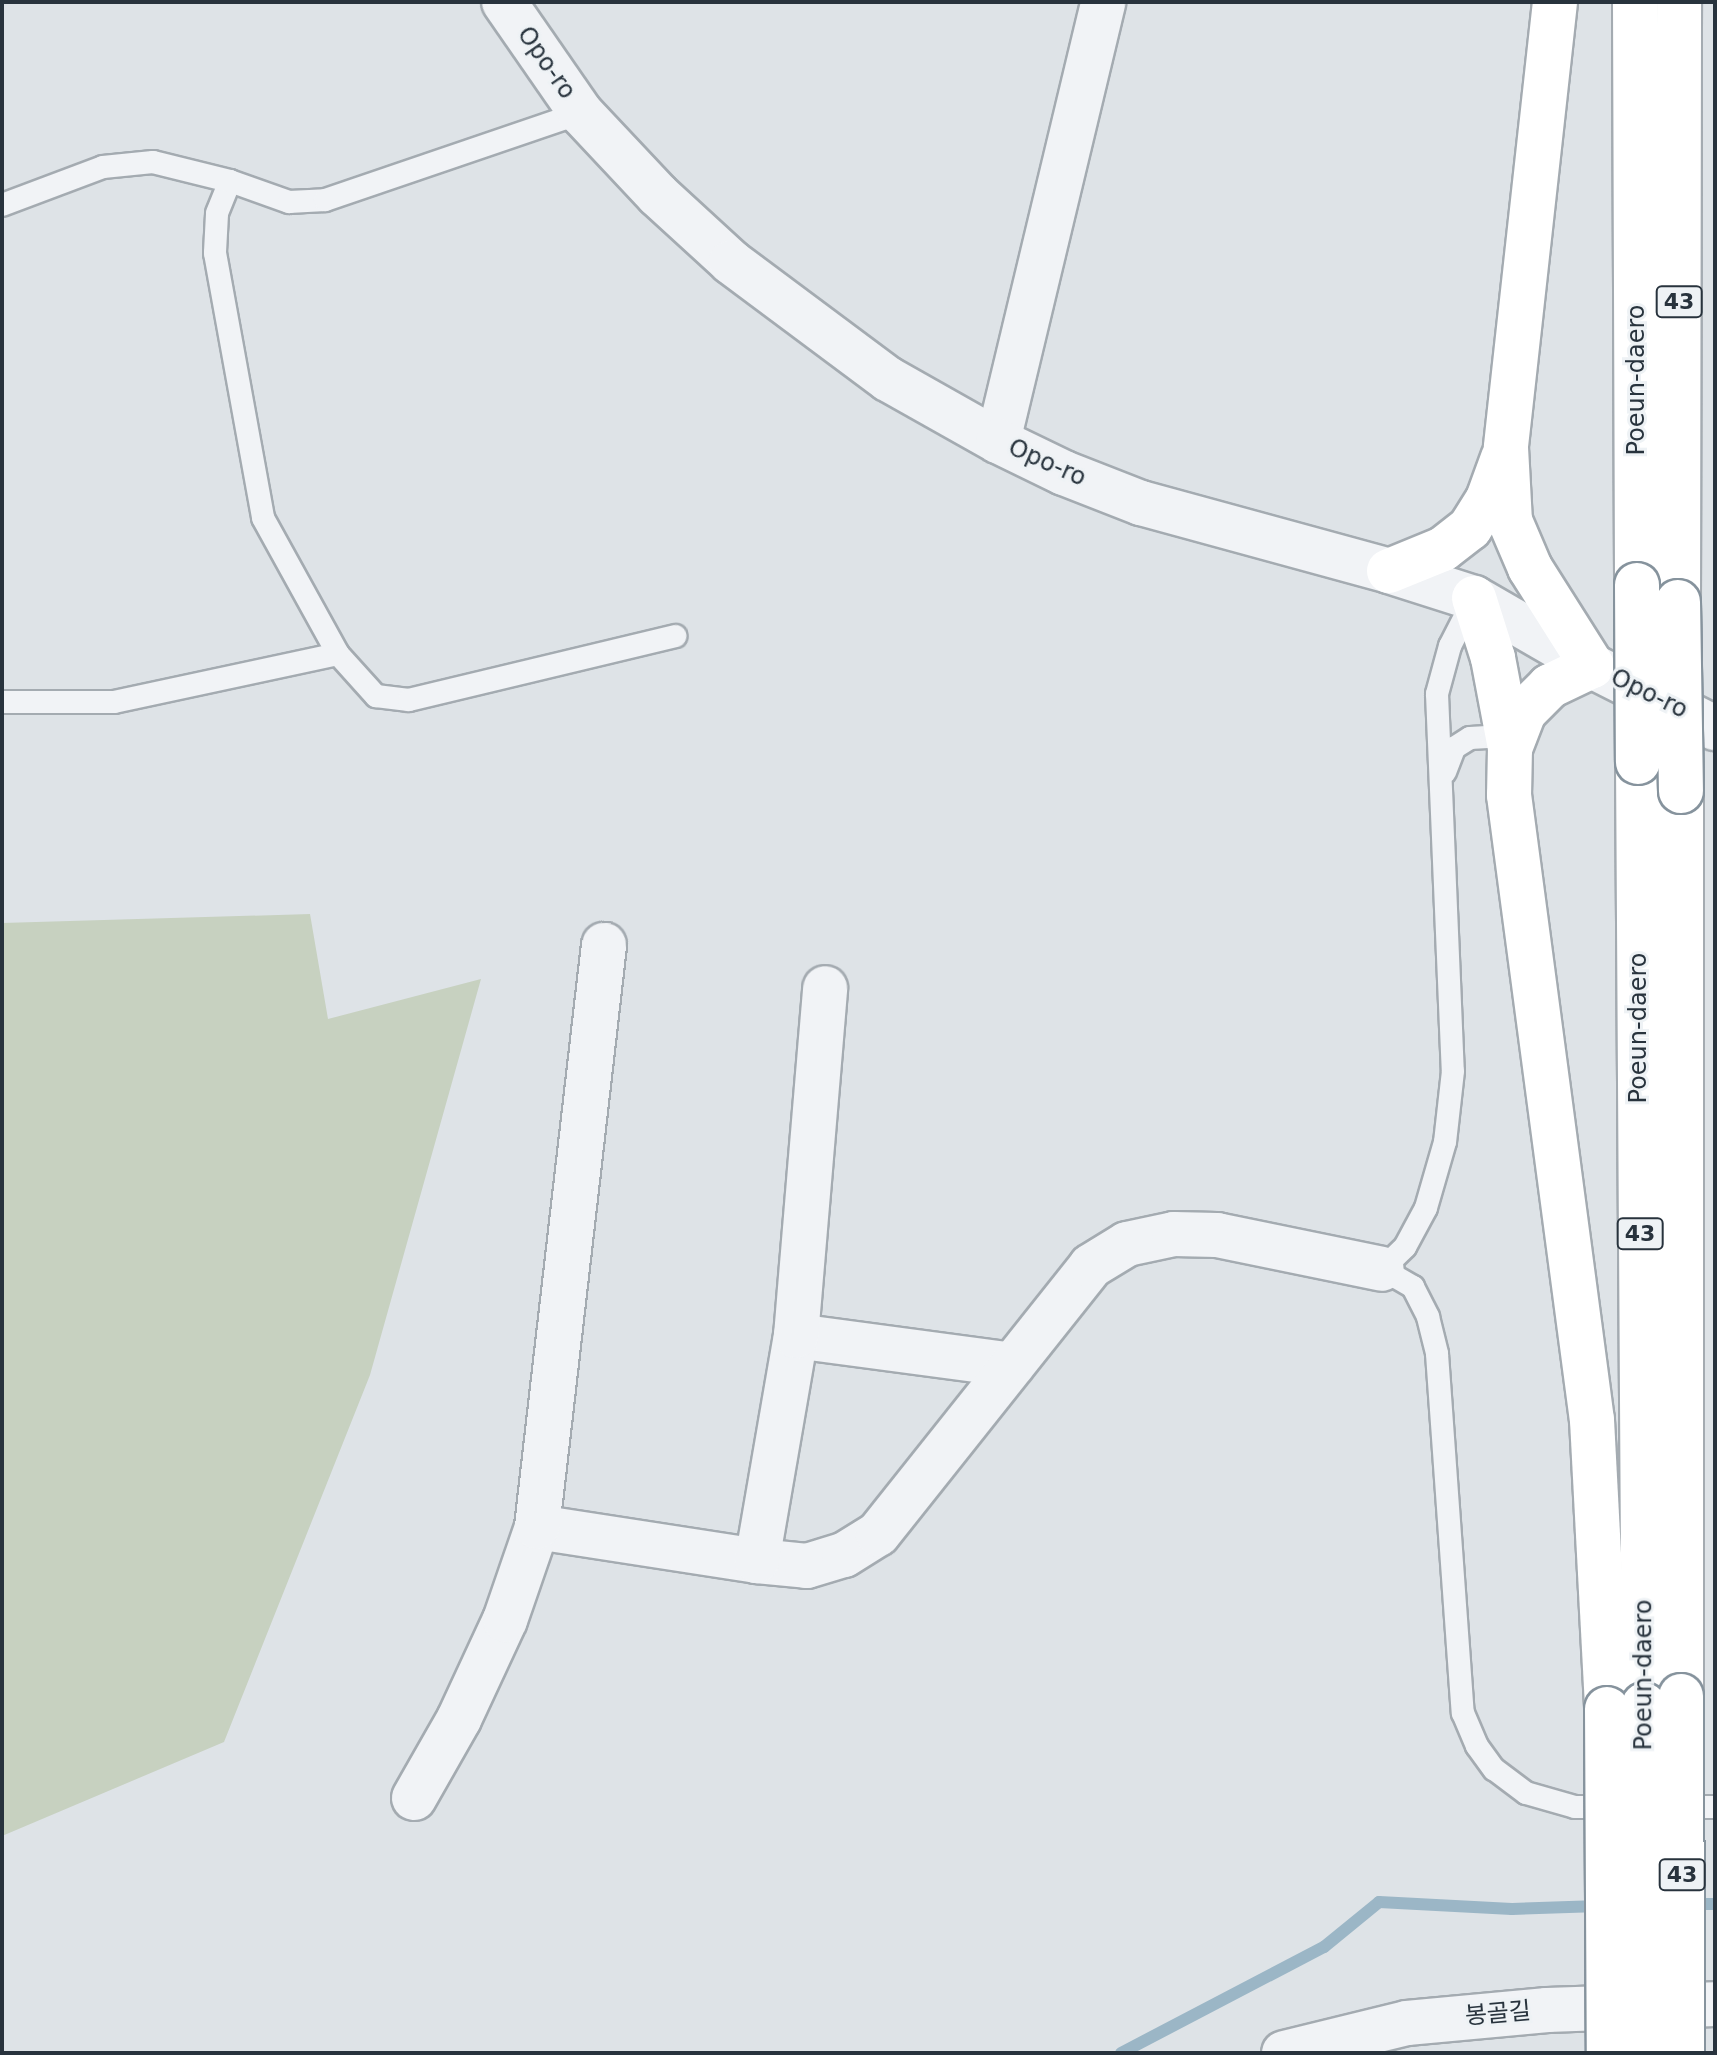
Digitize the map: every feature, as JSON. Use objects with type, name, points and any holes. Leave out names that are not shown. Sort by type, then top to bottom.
[{"type":"highway","points":[[1510,748],[1524,712],[1550,686],[1592,666],[1530,568],[1510,521],[1506,448],[1555,2]]},
{"type":"highway","name":"Poeun-daero","points":[[1635,2],[1644,1704],[1641,2053]]},
{"type":"highway","name":"Poeun-daero","points":[[1644,1704],[1681,791],[1678,602],[1679,2]]},
{"type":"highway","points":[[1389,571],[1443,549],[1470,528],[1488,499],[1506,448]]},
{"type":"highway","points":[[1474,598],[1493,658],[1510,748],[1509,795],[1592,1420],[1644,1704],[1609,2053]]},
{"type":"highway","name":"43","points":[[1644,1704],[1682,2053]]},
{"type":"street","name":"Opo-ro","points":[[504,2],[581,113],[658,195],[731,262],[888,379],[998,441],[1064,473],[1141,503],[1389,571],[1474,598],[1592,666],[1715,728]]},
{"type":"street","points":[[998,441],[1103,2]]},
{"type":"street","points":[[414,1798],[459,1719],[499,1635],[537,1527],[604,945]]},
{"type":"street","points":[[757,1561],[796,1336],[825,988]]},
{"type":"street","points":[[537,1527],[807,1566],[844,1555],[878,1534],[1091,1266],[1127,1244],[1174,1234],[1217,1235],[1382,1269]]},
{"type":"street","points":[[796,1336],[1012,1365]]},
{"type":"street","name":"봉골길","points":[[1284,2053],[1407,2023],[1547,2010],[1715,2004]]},
{"type":"lane","points":[[2,205],[103,167],[153,162],[230,181],[289,202],[325,200],[581,113]]},
{"type":"lane","points":[[230,181],[217,214],[215,253],[263,518],[338,654],[376,696],[409,700],[675,636]]},
{"type":"lane","points":[[1474,598],[1450,646],[1437,694],[1453,1071],[1447,1128],[1426,1208],[1405,1247],[1382,1269],[1413,1287],[1428,1317],[1437,1354],[1463,1713],[1477,1746],[1494,1769],[1526,1793],[1575,1807],[1715,1807]]},
{"type":"lane","points":[[2,702],[114,702],[338,654]]},
{"type":"lane","points":[[1442,780],[1454,748],[1470,738],[1492,737],[1510,748]]},
{"type":"green space","points":[[310,914],[328,1019],[481,979],[370,1375],[224,1742],[2,1836],[2,923]]},
{"type":"waterway","points":[[1121,2053],[1324,1947],[1379,1902],[1512,1909],[1599,1906]]},
{"type":"waterway","points":[[1690,1904],[1715,1904]]}]
